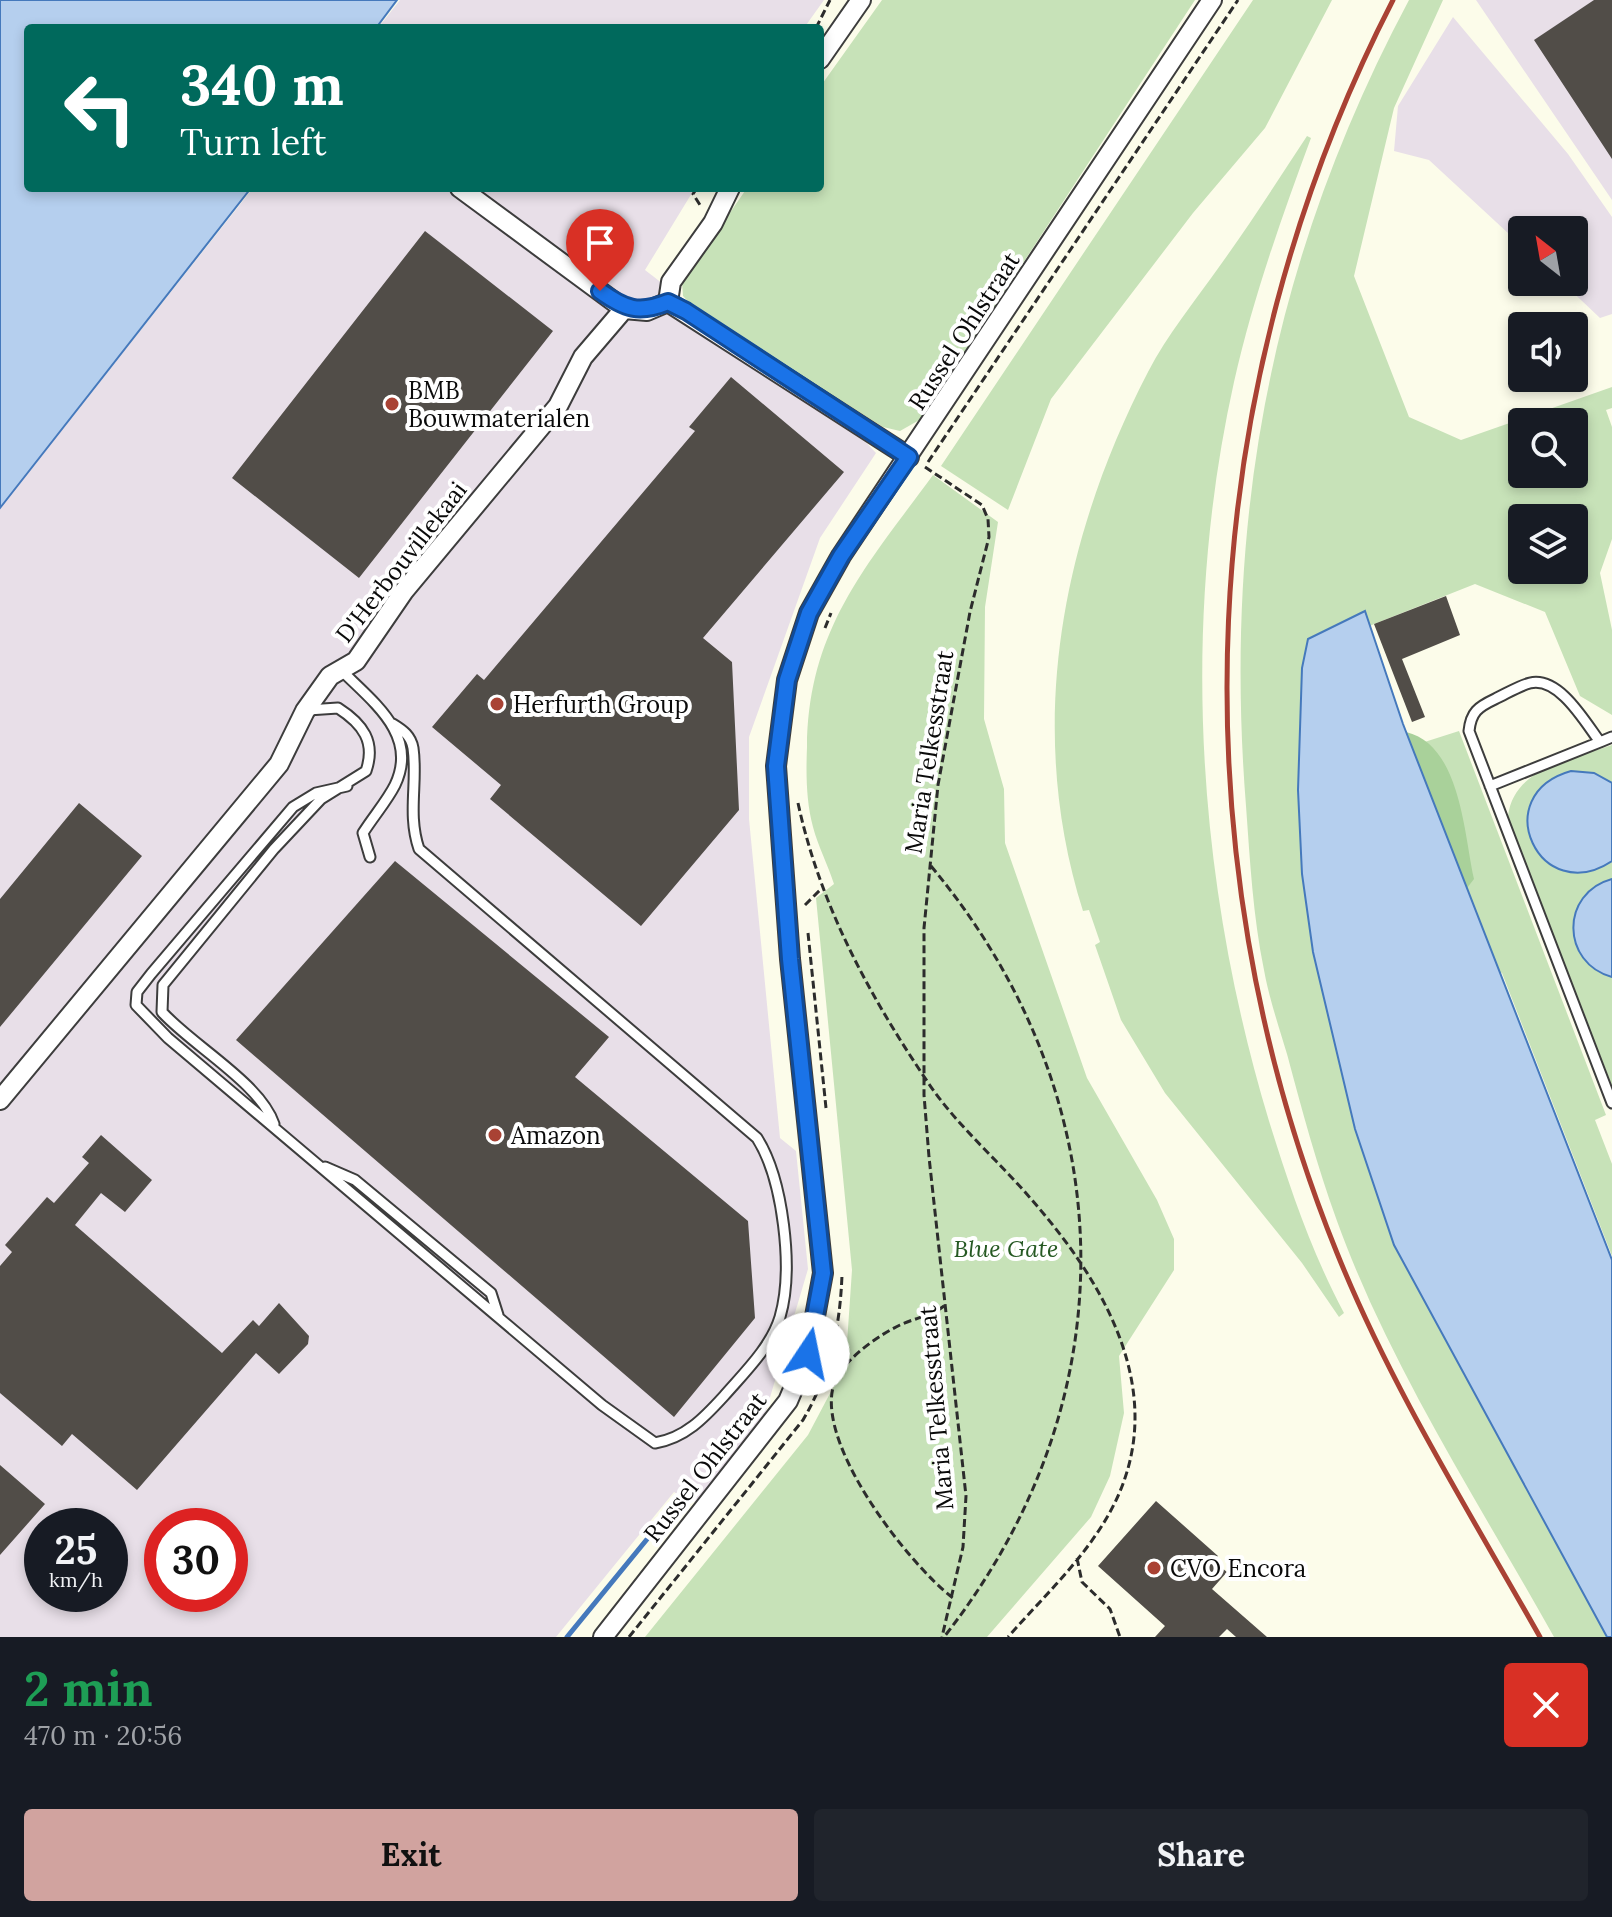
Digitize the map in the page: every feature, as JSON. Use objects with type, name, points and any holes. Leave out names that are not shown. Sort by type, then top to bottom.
[{"type":"street","points":[[824,53],[861,0]]},
{"type":"street","name":"Russel Ohlstraat","points":[[603,1637],[788,1401],[808,1354],[823,1273],[790,959],[776,766],[787,680],[809,613],[841,556],[917,462],[1212,0]]},
{"type":"street","points":[[465,192],[624,309],[647,311],[668,302]]},
{"type":"street","points":[[668,302],[671,282],[713,223],[728,192]]},
{"type":"street","points":[[668,302],[917,462]]},
{"type":"street","name":"D'Herbouvillekaai","points":[[0,1100],[279,764],[305,711],[330,676],[348,665],[404,591],[558,406],[583,357],[624,309]]},
{"type":"lane","points":[[348,665],[402,740],[401,766],[394,786],[363,833],[370,857]]},
{"type":"lane","points":[[1600,742],[1562,695],[1545,684],[1532,682],[1478,707],[1470,718],[1469,731],[1612,1103]]},
{"type":"lane","points":[[275,1127],[268,1106],[183,1036],[162,1012],[163,985],[274,849],[321,799],[347,786],[366,771],[371,745],[365,732],[338,708],[305,711]]},
{"type":"lane","points":[[347,786],[316,793],[293,807],[137,992],[136,1005],[150,1021],[634,1431],[655,1443],[670,1441],[693,1428],[719,1402],[768,1343],[780,1318],[786,1285],[776,1179],[757,1138],[419,849],[412,828],[413,746],[405,732],[393,724]]},
{"type":"lane","points":[[1490,786],[1612,737]]},
{"type":"path","points":[[818,24],[830,0]]},
{"type":"path","points":[[917,478],[917,462],[1238,0]]},
{"type":"path","name":"Maria Telkesstraat","points":[[917,462],[982,505],[988,519],[989,537],[952,705],[938,785],[924,928],[924,1077],[944,1306],[966,1496],[963,1547],[954,1599],[943,1637]]},
{"type":"path","points":[[822,634],[834,608]]},
{"type":"path","name":"Maria Telkesstraat","points":[[797,795],[822,888],[863,976],[924,1077],[951,1114],[1032,1200],[1081,1266],[1123,1342],[1135,1397],[1132,1451],[1126,1477],[1105,1523],[1008,1637]]},
{"type":"path","points":[[931,865],[976,925],[1004,970],[1050,1069],[1071,1151],[1081,1266],[1077,1334],[1061,1415],[1038,1480],[1006,1547],[943,1637]]},
{"type":"path","points":[[944,1306],[936,1313],[900,1325],[854,1358],[839,1373],[833,1386],[832,1407],[839,1436],[875,1507],[922,1570],[954,1599]]},
{"type":"path","points":[[1077,1558],[1082,1582],[1110,1609],[1120,1637]]},
{"type":"shaded area","points":[[400,0],[824,0],[807,24],[381,24]]},
{"type":"shaded area","points":[[1476,0],[1612,0],[1612,200]]},
{"type":"shaded area","points":[[1453,17],[1568,154],[1612,217],[1612,314],[1600,318],[1577,296],[1588,296],[1588,216],[1508,216],[1508,233],[1429,160],[1394,151],[1398,106]]},
{"type":"shaded area","points":[[250,192],[693,192],[645,270],[860,436],[876,453],[820,538],[749,737],[749,819],[780,1138],[796,1151],[808,1269],[763,1421],[699,1501],[689,1502],[674,1492],[556,1637],[0,1637],[0,508]]},
{"type":"green space","points":[[882,0],[1195,0],[921,419],[900,431],[883,427],[694,308],[683,296],[682,282],[744,192],[824,192],[824,81]]},
{"type":"green space","points":[[1253,0],[1332,0],[1265,128],[1193,213],[1051,399],[1008,510],[941,466]]},
{"type":"green space","points":[[1409,0],[1443,0],[1394,108],[1354,276],[1409,417],[1461,440],[1508,424],[1508,488],[1588,488],[1588,408],[1552,408],[1612,387],[1612,408],[1606,410],[1612,427],[1612,539],[1600,573],[1612,630],[1612,715],[1580,696],[1545,612],[1475,584],[1374,624],[1322,651],[1612,1637],[1554,1637],[1409,1381],[1358,1275],[1330,1200],[1266,981],[1255,909],[1246,806],[1241,699],[1242,594],[1251,492],[1268,391],[1291,292],[1322,194],[1362,97]]},
{"type":"green space","points":[[1307,136],[1311,138],[1250,320],[1234,382],[1217,474],[1207,567],[1202,660],[1204,753],[1212,847],[1226,939],[1245,1031],[1293,1195],[1311,1243],[1344,1313],[1339,1317],[1302,1263],[1165,1093],[1121,1020],[1095,945],[1100,942],[1089,910],[1083,911],[1066,842],[1056,773],[1055,704],[1061,636],[1074,568],[1093,501],[1118,436],[1164,345]]},
{"type":"green space","name":"Blue Gate","points":[[933,475],[998,522],[985,607],[984,719],[1004,789],[1005,843],[1087,1078],[1157,1200],[1174,1239],[1174,1270],[1119,1356],[1124,1413],[1110,1476],[1091,1517],[987,1637],[645,1637],[808,1435],[836,1382],[847,1343],[852,1270],[816,898],[834,884],[815,834],[809,807],[807,747],[810,705],[818,667],[846,600]]},
{"type":"green space","points":[[1459,731],[1606,1115],[1595,1120],[1612,1164],[1612,1256],[1502,973],[1491,969],[1412,746]]},
{"type":"green space","points":[[1406,732],[1424,740],[1438,754],[1449,773],[1463,817],[1474,879],[1467,888],[1392,743]]},
{"type":"green space","points":[[1612,745],[1612,1086],[1508,816],[1521,786],[1533,776],[1548,767]]},
{"type":"water","points":[[0,0],[397,0],[379,24],[24,24],[24,192],[248,192],[0,508]]},
{"type":"water","points":[[1365,611],[1403,724],[1612,1260],[1612,1637],[1607,1637],[1394,1245],[1355,1129],[1313,952],[1302,874],[1298,790],[1302,668],[1308,639]]},
{"type":"water","points":[[1571,771],[1594,773],[1612,783],[1612,861],[1586,872],[1563,871],[1545,860],[1533,843],[1528,823],[1531,802],[1545,784]]},
{"type":"water","points":[[1612,879],[1612,977],[1595,969],[1583,958],[1573,928],[1583,898],[1595,887]]},
{"type":"building","points":[[1594,0],[1612,0],[1612,159],[1534,40]]},
{"type":"building","name":"BMB Bouwmaterialen","points":[[425,231],[553,331],[359,578],[232,478]]},
{"type":"building","points":[[731,377],[844,472],[703,638],[732,662],[739,810],[641,926],[490,799],[501,785],[432,727],[477,674],[484,680],[695,431],[689,427]]},
{"type":"building","points":[[1446,596],[1460,635],[1402,659],[1425,717],[1412,722],[1374,624]]},
{"type":"building","points":[[79,803],[142,856],[0,1027],[0,899]]},
{"type":"building","name":"Amazon","points":[[395,861],[609,1037],[575,1077],[748,1221],[755,1318],[674,1417],[236,1040]]},
{"type":"building","points":[[101,1135],[152,1180],[125,1212],[101,1193],[75,1225],[222,1353],[253,1320],[259,1326],[279,1303],[309,1336],[308,1344],[279,1374],[256,1353],[137,1490],[72,1434],[62,1446],[0,1393],[0,1266],[12,1252],[5,1245],[47,1197],[54,1203],[89,1163],[82,1157]]},
{"type":"building","points":[[0,1465],[45,1504],[41,1508],[24,1508],[24,1528],[0,1555]]},
{"type":"building","name":"CVO Encora","points":[[1156,1501],[1218,1556],[1213,1561],[1227,1572],[1212,1589],[1267,1637],[1236,1637],[1227,1629],[1219,1637],[1155,1637],[1165,1626],[1098,1566]]},
{"type":"waterway","points":[[567,1637],[657,1527]]},
{"type":"railway","points":[[1393,0],[1326,149],[1277,303],[1244,461],[1228,620],[1230,781],[1248,941],[1284,1099],[1337,1253],[1406,1400],[1540,1637]]},
{"type":"place","name":"BMB Bouwmaterialen","points":[[392,404]]},
{"type":"place","name":"Herfurth Group","points":[[497,704]]},
{"type":"place","name":"Amazon","points":[[495,1135]]},
{"type":"place","name":"CVO Encora","points":[[1154,1568]]},
{"type":"route","points":[[600,291],[624,309],[647,311],[668,302],[686,311],[909,457],[841,556],[809,613],[787,680],[776,766],[805,1121],[823,1273],[808,1354]]}]
